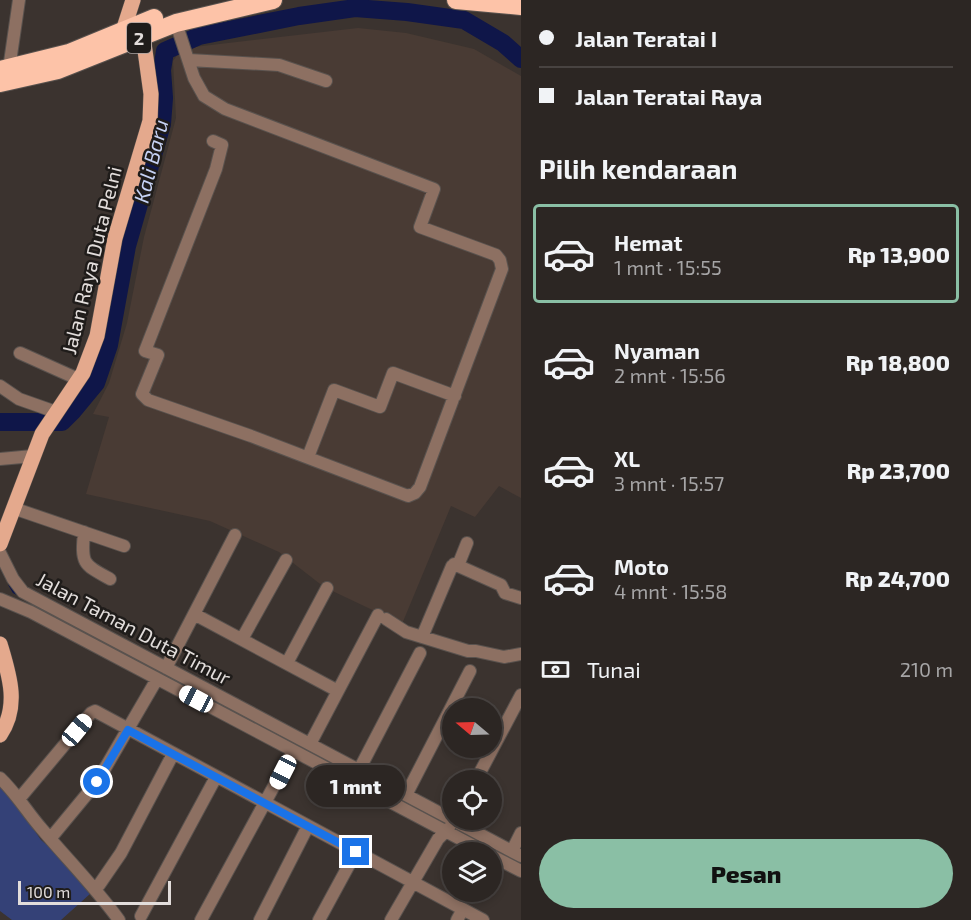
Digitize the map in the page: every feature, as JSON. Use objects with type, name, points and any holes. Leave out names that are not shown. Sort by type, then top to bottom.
[{"type":"highway","name":"2","points":[[3,74],[69,53],[157,17],[215,0]]},
{"type":"highway","name":"2","points":[[3,74],[58,70],[143,36],[273,0]]},
{"type":"highway","points":[[456,0],[521,6]]},
{"type":"main road","points":[[123,31],[133,0]]},
{"type":"main road","name":"Jalan Raya Duta Pelni","points":[[0,544],[42,434],[87,364],[97,336],[115,238],[150,121],[151,94],[143,36]]},
{"type":"main road","points":[[0,644],[8,669],[12,697],[8,720],[0,735]]},
{"type":"street","points":[[3,74],[19,0]]},
{"type":"street","points":[[177,27],[204,96],[225,109],[434,189],[420,227],[496,255],[500,260],[502,269],[420,487],[415,493],[408,496],[308,457],[148,400],[142,394],[158,355],[145,351],[216,169],[222,145],[213,141]]},
{"type":"street","points":[[189,60],[279,66],[326,81]]},
{"type":"street","points":[[20,353],[78,379]]},
{"type":"street","points":[[308,457],[334,390],[380,407],[393,373],[455,396]]},
{"type":"street","points":[[0,386],[19,399],[55,414]]},
{"type":"street","points":[[0,459],[33,456]]},
{"type":"street","points":[[13,508],[124,546]]},
{"type":"street","points":[[84,532],[82,552],[84,561],[90,568],[110,579]]},
{"type":"street","points":[[166,668],[235,535]]},
{"type":"street","points":[[422,637],[454,564],[459,563],[467,543]]},
{"type":"street","name":"Jalan Taman Duta Timur","points":[[0,553],[13,579],[23,592],[406,795],[442,818]]},
{"type":"street","points":[[242,639],[286,560]]},
{"type":"street","points":[[454,564],[501,585],[505,593],[521,597]]},
{"type":"street","points":[[287,663],[327,588]]},
{"type":"street","points":[[0,599],[31,612],[293,751],[442,819]]},
{"type":"street","points":[[194,614],[338,691]]},
{"type":"street","points":[[310,744],[382,617],[399,629],[468,651],[499,657],[521,654]]},
{"type":"street","points":[[359,770],[420,653]]},
{"type":"street","points":[[406,795],[470,671]]},
{"type":"street","points":[[54,834],[97,782],[157,679]]},
{"type":"street","points":[[481,770],[521,695]]},
{"type":"street","points":[[19,799],[95,711],[412,882],[460,914],[483,920]]},
{"type":"street","points":[[201,920],[293,751]]},
{"type":"street","points":[[99,885],[121,854],[173,754]]},
{"type":"street","points":[[141,916],[216,777]]},
{"type":"street","points":[[0,778],[42,830],[100,893],[119,920]]},
{"type":"street","points":[[260,920],[308,826]]},
{"type":"street","points":[[391,920],[438,839],[446,830]]},
{"type":"street","points":[[459,830],[473,842]]},
{"type":"street","name":"Jalan Taman Duta Timur","points":[[465,830],[517,853]]},
{"type":"street","points":[[517,853],[521,833]]},
{"type":"street","points":[[320,920],[356,852]]},
{"type":"street","points":[[502,861],[521,871]]},
{"type":"shaded area","points":[[358,28],[406,33],[474,49],[521,76],[521,498],[499,486],[475,517],[451,506],[402,624],[324,587],[279,552],[210,521],[86,494],[109,417],[93,414],[109,383],[127,323],[144,237],[176,118],[173,61],[178,54],[194,47]]},
{"type":"shaded area","points":[[0,785],[8,792],[41,840],[68,863],[91,893],[61,920],[12,920],[0,911]]},
{"type":"waterway","name":"Kali Baru","points":[[0,422],[62,422],[96,383],[109,345],[127,246],[162,124],[164,98],[162,70],[165,51],[199,36],[299,16],[355,8],[464,20],[503,43],[521,59]]},
{"type":"waterway","points":[[10,585],[14,592],[20,595]]},
{"type":"waterway","points":[[133,657],[207,696]]},
{"type":"waterway","points":[[229,708],[252,720]]},
{"type":"waterway","points":[[348,771],[442,822]]},
{"type":"waterway","points":[[458,830],[521,864]]},
{"type":"route","points":[[97,782],[128,730],[356,852]]}]
